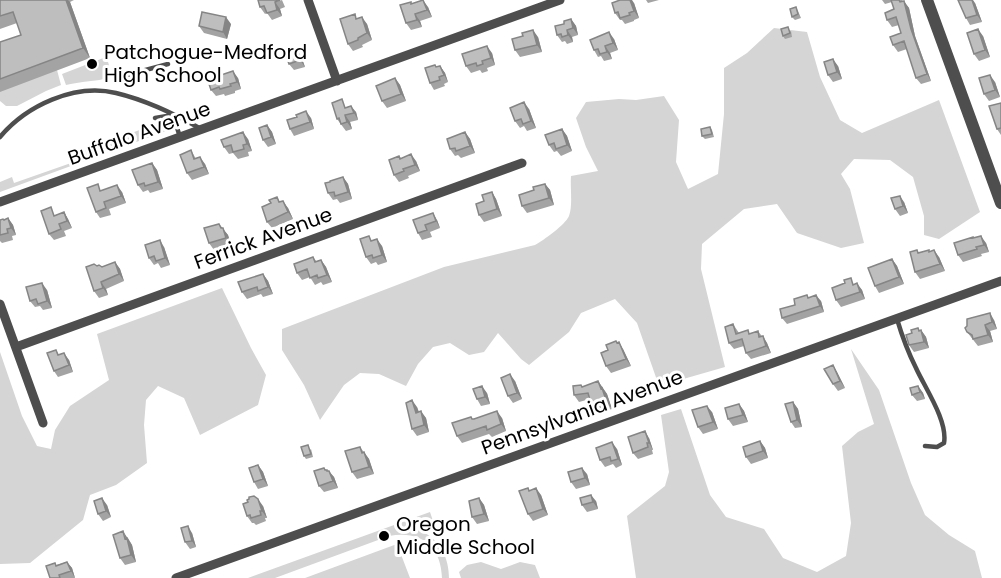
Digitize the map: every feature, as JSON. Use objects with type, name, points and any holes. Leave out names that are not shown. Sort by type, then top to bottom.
[{"type":"street","points":[[308,0],[337,81]]},
{"type":"street","name":"Buffalo Avenue","points":[[0,202],[560,0]]},
{"type":"street","points":[[927,0],[1001,202]]},
{"type":"street","name":"Ferrick Avenue","points":[[16,347],[522,163]]},
{"type":"street","name":"Pennsylvania Avenue","points":[[176,578],[1001,281]]},
{"type":"street","points":[[0,304],[43,423]]},
{"type":"lane","points":[[123,76],[168,64]]},
{"type":"lane","points":[[0,137],[15,120],[54,99],[77,93],[100,91],[115,93],[154,106],[201,130]]},
{"type":"lane","points":[[155,118],[172,115]]},
{"type":"lane","points":[[172,115],[180,137]]},
{"type":"lane","points":[[896,318],[917,371],[936,406],[944,430],[944,443],[937,447],[925,446]]},
{"type":"shaded area","points":[[774,28],[807,32],[820,77],[840,120],[862,133],[939,100],[980,212],[939,239],[924,235],[924,216],[913,177],[890,160],[854,159],[841,174],[850,189],[864,243],[841,248],[797,233],[777,204],[744,209],[702,244],[701,269],[725,367],[659,386],[637,323],[615,299],[581,313],[569,332],[529,365],[498,333],[484,352],[469,355],[450,343],[433,347],[418,364],[406,386],[379,374],[360,373],[344,385],[320,420],[304,385],[282,350],[282,329],[444,267],[535,245],[549,236],[569,216],[571,176],[598,171],[586,147],[576,118],[586,102],[636,100],[664,96],[679,120],[676,162],[688,189],[718,174],[724,114],[724,68],[747,53]]},
{"type":"shaded area","points":[[106,57],[110,72],[106,78],[66,85],[62,74]]},
{"type":"shaded area","points":[[57,70],[61,85],[17,106],[6,106],[0,101],[0,90]]},
{"type":"shaded area","points":[[164,121],[169,130],[0,192],[0,182],[12,177],[14,183],[71,163],[69,156]]},
{"type":"shaded area","points":[[222,288],[266,375],[258,405],[200,435],[184,398],[158,386],[146,400],[144,425],[147,463],[116,485],[90,495],[83,520],[30,563],[0,564],[0,352],[22,416],[37,446],[51,449],[55,430],[70,406],[109,380],[97,334]]},
{"type":"shaded area","points":[[851,349],[879,390],[911,483],[925,515],[949,535],[975,551],[982,578],[636,578],[627,516],[665,486],[669,472],[661,415],[681,409],[710,495],[726,517],[764,529],[783,558],[817,572],[846,556],[851,523],[842,446],[858,432],[874,424]]},
{"type":"shaded area","points":[[430,512],[433,521],[414,528],[435,540],[443,551],[449,578],[442,578],[438,557],[427,543],[420,538],[400,535],[389,536],[275,578],[248,578]]},
{"type":"shaded area","points":[[397,544],[410,578],[305,578]]},
{"type":"shaded area","points":[[481,562],[501,569],[520,562],[535,565],[540,578],[461,578],[459,572],[467,565]]},
{"type":"building","points":[[0,0],[66,0],[83,48],[0,79],[0,42],[21,35],[13,12],[0,16]]},
{"type":"building","points":[[258,0],[280,0],[275,2],[277,10],[267,13],[264,6],[260,7]]},
{"type":"building","points":[[423,0],[427,10],[415,14],[417,20],[406,23],[400,5]]},
{"type":"building","points":[[630,0],[634,11],[629,13],[630,15],[620,18],[618,12],[615,13],[612,3]]},
{"type":"building","points":[[891,0],[904,1],[927,74],[916,78],[904,41],[893,45],[890,37],[901,33],[896,17],[887,20],[885,13],[894,9]]},
{"type":"building","points":[[958,0],[972,0],[977,15],[966,18]]},
{"type":"building","points":[[796,7],[798,14],[792,17],[790,9]]},
{"type":"building","points":[[202,12],[226,17],[223,32],[199,26]]},
{"type":"building","points":[[355,14],[356,19],[362,17],[367,33],[348,44],[340,19]]},
{"type":"building","points":[[571,19],[573,28],[567,30],[568,35],[562,37],[561,34],[557,35],[555,26]]},
{"type":"building","points":[[788,27],[790,33],[783,36],[781,29]]},
{"type":"building","points":[[978,29],[985,50],[974,54],[967,33]]},
{"type":"building","points":[[533,30],[537,45],[515,50],[512,39]]},
{"type":"building","points":[[609,32],[613,43],[605,46],[607,52],[600,54],[598,49],[594,50],[590,40]]},
{"type":"building","points":[[487,46],[491,58],[482,61],[483,64],[477,66],[476,63],[466,66],[462,54]]},
{"type":"building","points":[[296,49],[300,60],[289,64],[285,53]]},
{"type":"building","points":[[833,59],[837,72],[828,75],[824,62]]},
{"type":"building","points":[[440,66],[444,75],[439,77],[440,80],[430,83],[425,68]]},
{"type":"building","points":[[233,71],[237,82],[230,84],[231,86],[211,90],[208,81]]},
{"type":"building","points":[[990,75],[995,90],[984,94],[979,78]]},
{"type":"building","points":[[395,78],[401,94],[382,101],[376,86]]},
{"type":"building","points":[[342,99],[345,108],[351,106],[354,113],[345,115],[347,122],[341,124],[332,103]]},
{"type":"building","points":[[524,102],[531,121],[523,124],[521,119],[515,121],[510,108]]},
{"type":"building","points":[[1001,103],[1001,128],[997,129],[989,106]]},
{"type":"building","points":[[306,111],[310,122],[290,129],[287,120]]},
{"type":"building","points":[[267,125],[271,137],[263,140],[259,128]]},
{"type":"building","points":[[710,127],[712,134],[702,136],[701,129]]},
{"type":"building","points":[[562,129],[567,145],[556,149],[554,143],[549,145],[545,135]]},
{"type":"building","points":[[243,132],[247,144],[243,145],[244,149],[233,152],[231,145],[224,147],[221,140]]},
{"type":"building","points":[[465,132],[470,146],[456,151],[455,148],[450,149],[447,139]]},
{"type":"building","points":[[191,150],[194,159],[200,157],[204,167],[187,173],[180,155]]},
{"type":"building","points":[[411,154],[415,165],[394,175],[389,160],[399,156],[400,159]]},
{"type":"building","points":[[152,163],[158,182],[145,186],[144,183],[138,185],[132,170]]},
{"type":"building","points":[[343,177],[348,192],[335,196],[334,192],[328,193],[325,183]]},
{"type":"building","points":[[98,184],[100,191],[117,185],[121,196],[104,202],[106,208],[96,212],[87,188]]},
{"type":"building","points":[[545,184],[549,198],[522,206],[519,195],[534,190],[533,187]]},
{"type":"building","points":[[492,192],[497,209],[479,215],[476,204],[484,201],[482,195]]},
{"type":"building","points":[[900,196],[903,206],[895,209],[891,198]]},
{"type":"building","points":[[277,197],[279,202],[283,201],[288,212],[267,222],[262,207],[271,203],[269,200]]},
{"type":"building","points":[[51,207],[54,216],[64,212],[67,221],[59,224],[61,229],[49,234],[41,211]]},
{"type":"building","points":[[433,213],[436,221],[425,225],[427,230],[418,233],[413,220]]},
{"type":"building","points":[[8,218],[11,228],[7,229],[8,233],[0,235],[0,220]]},
{"type":"building","points":[[219,224],[226,238],[209,243],[204,228]]},
{"type":"building","points":[[369,236],[371,241],[377,239],[382,255],[373,258],[372,255],[366,257],[360,239]]},
{"type":"building","points":[[981,236],[984,245],[958,255],[954,243]]},
{"type":"building","points":[[160,240],[165,258],[156,261],[154,256],[149,258],[145,245]]},
{"type":"building","points":[[917,250],[918,253],[934,250],[940,264],[915,272],[910,252]]},
{"type":"building","points":[[313,257],[315,262],[321,260],[327,275],[310,278],[307,269],[297,273],[294,264]]},
{"type":"building","points":[[892,259],[899,277],[875,286],[868,268]]},
{"type":"building","points":[[115,262],[119,274],[101,282],[103,288],[94,291],[86,267],[94,264],[102,267]]},
{"type":"building","points":[[263,274],[268,287],[258,291],[257,287],[242,292],[238,282]]},
{"type":"building","points":[[851,278],[853,285],[857,283],[860,292],[836,300],[832,288]]},
{"type":"building","points":[[42,283],[47,301],[38,304],[36,299],[30,301],[26,287]]},
{"type":"building","points":[[807,295],[808,298],[816,295],[820,306],[782,318],[780,309],[795,305],[794,299]]},
{"type":"building","points":[[990,313],[992,322],[985,325],[988,335],[973,339],[965,328],[967,319]]},
{"type":"building","points":[[733,324],[736,334],[748,330],[749,334],[758,331],[759,337],[763,336],[766,346],[746,353],[742,339],[729,343],[725,327]]},
{"type":"building","points":[[918,328],[919,331],[921,330],[924,342],[909,345],[906,335]]},
{"type":"building","points":[[619,342],[626,359],[606,366],[601,353],[608,350],[606,345]]},
{"type":"building","points":[[56,350],[58,355],[64,353],[69,365],[54,371],[47,353]]},
{"type":"building","points":[[833,365],[840,381],[833,384],[824,369]]},
{"type":"building","points":[[510,374],[517,393],[508,396],[501,378]]},
{"type":"building","points":[[598,381],[607,403],[592,407],[588,393],[574,395],[573,386],[581,385],[582,387]]},
{"type":"building","points":[[482,386],[485,397],[477,399],[473,389]]},
{"type":"building","points":[[918,386],[920,392],[912,395],[910,388]]},
{"type":"building","points":[[412,400],[416,413],[421,411],[424,425],[412,429],[406,403]]},
{"type":"building","points":[[793,402],[797,420],[791,422],[785,404]]},
{"type":"building","points":[[739,404],[743,415],[728,419],[725,408]]},
{"type":"building","points":[[707,406],[713,422],[698,427],[692,410]]},
{"type":"building","points":[[497,411],[501,424],[487,430],[486,426],[457,436],[452,423],[471,417],[474,419]]},
{"type":"building","points":[[645,431],[648,447],[633,453],[628,437]]},
{"type":"building","points":[[760,441],[763,451],[746,457],[743,447]]},
{"type":"building","points":[[612,442],[618,459],[611,461],[610,457],[600,460],[596,448]]},
{"type":"building","points":[[308,445],[311,454],[304,456],[301,447]]},
{"type":"building","points":[[360,447],[369,467],[352,472],[345,451]]},
{"type":"building","points":[[258,465],[263,479],[254,482],[249,468]]},
{"type":"building","points":[[324,468],[329,471],[333,481],[319,486],[314,471]]},
{"type":"building","points":[[582,468],[585,478],[571,482],[568,472]]},
{"type":"building","points":[[528,488],[529,491],[536,488],[543,509],[528,514],[519,491]]},
{"type":"building","points":[[591,495],[593,502],[582,505],[580,498]]},
{"type":"building","points":[[254,496],[258,499],[262,511],[260,511],[261,515],[251,518],[250,515],[247,516],[243,504],[248,502],[249,497]]},
{"type":"building","points":[[102,498],[106,511],[98,514],[94,501]]},
{"type":"building","points":[[479,498],[484,514],[472,517],[469,501]]},
{"type":"building","points":[[188,526],[192,541],[185,542],[181,528]]},
{"type":"building","points":[[123,531],[131,555],[120,558],[113,535]]},
{"type":"building","points":[[67,562],[71,571],[59,575],[60,578],[50,578],[46,566],[55,563],[56,566]]},
{"type":"place","name":"Patchogue-Medford High School","points":[[92,64]]},
{"type":"place","name":"Oregon Middle School","points":[[384,536]]}]
